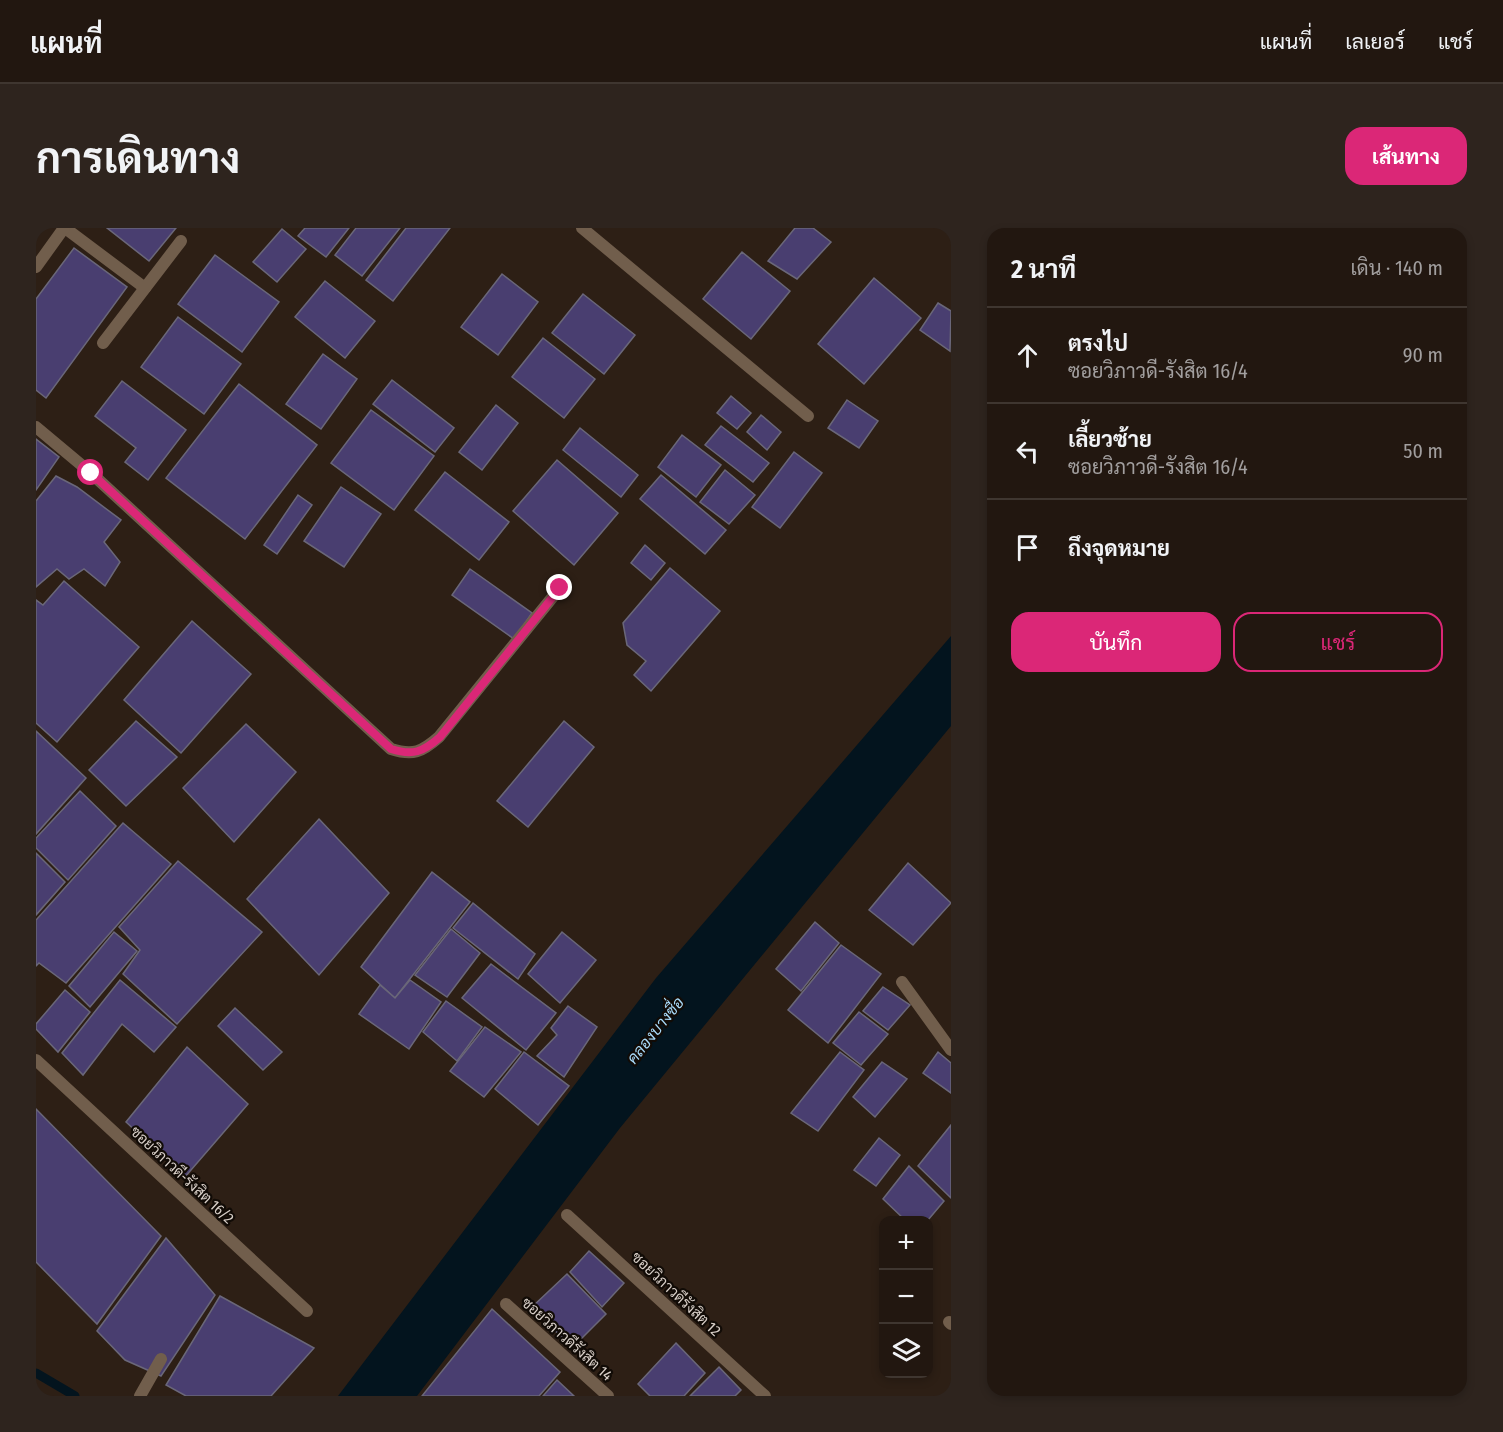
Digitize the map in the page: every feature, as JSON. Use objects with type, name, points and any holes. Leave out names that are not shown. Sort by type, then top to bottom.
[{"type":"street","points":[[36,267],[64,228],[145,288]]},
{"type":"street","points":[[582,228],[808,416]]},
{"type":"street","points":[[103,343],[181,241]]},
{"type":"street","points":[[36,427],[91,473],[391,749],[406,754],[423,752],[440,737],[560,588]]},
{"type":"street","points":[[902,982],[951,1050]]},
{"type":"street","name":"ซอยวิภาวดี-รังสิต 16/2","points":[[36,1060],[308,1311]]},
{"type":"street","name":"ซอยวิภาวดีรังสิต 12","points":[[567,1215],[765,1396]]},
{"type":"street","name":"ซอยวิภาวดีรังสิต 14","points":[[506,1304],[608,1396]]},
{"type":"street","points":[[140,1396],[161,1359]]},
{"type":"water","name":"คลองบางซื่อ","points":[[951,636],[951,726],[620,1128],[417,1396],[338,1396],[656,978]]},
{"type":"building","points":[[107,228],[176,228],[149,261]]},
{"type":"building","points":[[305,228],[349,228],[326,257],[298,236]]},
{"type":"building","points":[[356,228],[400,228],[362,276],[335,255]]},
{"type":"building","points":[[406,228],[450,228],[393,301],[366,280]]},
{"type":"building","points":[[795,228],[813,228],[831,242],[797,279],[768,261]]},
{"type":"building","points":[[282,229],[306,249],[277,282],[253,262]]},
{"type":"building","points":[[74,248],[127,287],[46,398],[36,390],[36,299]]},
{"type":"building","points":[[742,252],[790,291],[751,339],[703,299]]},
{"type":"building","points":[[215,255],[279,302],[242,352],[178,304]]},
{"type":"building","points":[[502,274],[538,302],[498,355],[461,327]]},
{"type":"building","points":[[874,278],[921,318],[864,384],[818,344]]},
{"type":"building","points":[[325,281],[375,321],[345,358],[295,317]]},
{"type":"building","points":[[583,294],[635,335],[604,374],[552,333]]},
{"type":"building","points":[[938,303],[951,311],[950,351],[920,330]]},
{"type":"building","points":[[178,317],[241,364],[204,414],[141,367]]},
{"type":"building","points":[[543,338],[595,379],[564,418],[512,377]]},
{"type":"building","points":[[323,354],[357,379],[321,429],[286,404]]},
{"type":"building","points":[[392,380],[454,428],[435,452],[373,404]]},
{"type":"building","points":[[122,381],[186,430],[148,480],[125,462],[136,448],[95,416]]},
{"type":"building","points":[[239,384],[317,445],[245,539],[166,478]]},
{"type":"building","points":[[731,396],[751,413],[737,429],[717,413]]},
{"type":"building","points":[[847,400],[878,421],[859,448],[828,428]]},
{"type":"building","points":[[496,405],[518,423],[482,470],[459,452]]},
{"type":"building","points":[[371,410],[434,456],[394,510],[331,463]]},
{"type":"building","points":[[761,415],[781,432],[767,450],[747,432]]},
{"type":"building","points":[[721,426],[769,463],[753,482],[705,445]]},
{"type":"building","points":[[580,428],[638,475],[621,497],[563,450]]},
{"type":"building","points":[[682,435],[721,465],[696,497],[658,467]]},
{"type":"building","points":[[36,439],[59,457],[36,490]]},
{"type":"building","points":[[794,452],[822,473],[780,528],[752,507]]},
{"type":"building","points":[[557,460],[618,513],[574,565],[513,511]]},
{"type":"building","points":[[725,470],[755,495],[729,524],[700,502]]},
{"type":"building","points":[[445,472],[509,522],[479,560],[415,510]]},
{"type":"building","points":[[661,475],[726,530],[705,554],[640,499]]},
{"type":"building","points":[[56,476],[77,487],[121,520],[104,542],[120,562],[105,586],[84,569],[69,579],[57,569],[36,587],[36,501]]},
{"type":"building","points":[[341,487],[381,514],[344,567],[304,541]]},
{"type":"building","points":[[298,495],[312,505],[277,554],[264,545]]},
{"type":"building","points":[[645,545],[665,563],[651,580],[631,563]]},
{"type":"building","points":[[670,568],[720,611],[651,691],[634,675],[646,661],[627,645],[623,623]]},
{"type":"building","points":[[470,569],[532,613],[514,639],[452,595]]},
{"type":"building","points":[[64,581],[139,647],[57,742],[36,723],[36,600],[43,605]]},
{"type":"building","points":[[192,621],[251,674],[181,753],[124,700]]},
{"type":"building","points":[[136,721],[177,757],[126,806],[89,770]]},
{"type":"building","points":[[564,721],[594,747],[528,827],[497,801]]},
{"type":"building","points":[[246,724],[296,772],[234,842],[183,788]]},
{"type":"building","points":[[36,731],[86,778],[36,834]]},
{"type":"building","points":[[80,791],[116,826],[68,880],[36,848],[36,838]]},
{"type":"building","points":[[319,819],[389,893],[319,975],[247,899]]},
{"type":"building","points":[[123,823],[171,864],[66,983],[39,963],[36,966],[36,920]]},
{"type":"building","points":[[36,853],[65,882],[36,915]]},
{"type":"building","points":[[178,861],[262,932],[177,1024],[123,974],[140,950],[119,927]]},
{"type":"building","points":[[908,863],[951,903],[913,945],[869,910]]},
{"type":"building","points":[[432,872],[470,902],[395,998],[361,967]]},
{"type":"building","points":[[473,903],[535,954],[518,979],[453,928]]},
{"type":"building","points":[[815,922],[839,943],[801,991],[776,969]]},
{"type":"building","points":[[451,929],[480,953],[447,997],[415,975]]},
{"type":"building","points":[[114,932],[137,951],[90,1007],[69,986]]},
{"type":"building","points":[[562,932],[596,960],[560,1003],[528,974]]},
{"type":"building","points":[[841,945],[881,974],[828,1043],[788,1010]]},
{"type":"building","points":[[491,964],[556,1013],[526,1050],[462,998]]},
{"type":"building","points":[[120,980],[176,1027],[154,1052],[122,1024],[83,1075],[62,1053]]},
{"type":"building","points":[[410,980],[441,1002],[409,1049],[359,1014],[380,985],[395,998]]},
{"type":"building","points":[[883,987],[910,1005],[888,1030],[863,1011]]},
{"type":"building","points":[[65,990],[90,1012],[58,1052],[36,1029],[36,1024]]},
{"type":"building","points":[[446,1001],[482,1027],[457,1061],[423,1032]]},
{"type":"building","points":[[568,1006],[597,1027],[564,1077],[537,1056],[557,1035],[551,1028]]},
{"type":"building","points":[[235,1008],[282,1052],[263,1070],[218,1026]]},
{"type":"building","points":[[859,1012],[888,1034],[861,1065],[833,1043]]},
{"type":"building","points":[[485,1027],[521,1052],[484,1097],[450,1071]]},
{"type":"building","points":[[187,1047],[248,1104],[185,1177],[126,1122]]},
{"type":"building","points":[[524,1052],[569,1086],[538,1125],[495,1089]]},
{"type":"building","points":[[840,1052],[864,1070],[818,1131],[791,1113]]},
{"type":"building","points":[[938,1052],[951,1063],[951,1093],[923,1073]]},
{"type":"building","points":[[882,1062],[907,1079],[875,1117],[853,1097]]},
{"type":"building","points":[[36,1109],[161,1236],[97,1324],[36,1262]]},
{"type":"building","points":[[951,1125],[951,1198],[918,1166]]},
{"type":"building","points":[[879,1138],[900,1155],[876,1186],[854,1170]]},
{"type":"building","points":[[909,1166],[944,1201],[931,1216],[901,1216],[883,1199]]},
{"type":"building","points":[[166,1238],[215,1295],[161,1376],[125,1360],[97,1331]]},
{"type":"building","points":[[589,1251],[624,1283],[602,1307],[570,1272]]},
{"type":"building","points":[[567,1274],[606,1314],[572,1348],[532,1307]]},
{"type":"building","points":[[220,1296],[314,1348],[271,1396],[186,1396],[166,1385]]},
{"type":"building","points":[[492,1309],[560,1372],[539,1396],[422,1396]]},
{"type":"building","points":[[676,1343],[705,1373],[684,1396],[650,1396],[638,1384]]},
{"type":"building","points":[[719,1367],[741,1390],[735,1396],[690,1396]]},
{"type":"building","points":[[557,1380],[574,1396],[543,1396]]},
{"type":"waterway","points":[[36,1373],[75,1396]]},
{"type":"route","points":[[91,473],[391,749],[406,754],[423,752],[440,737],[560,588]]}]
